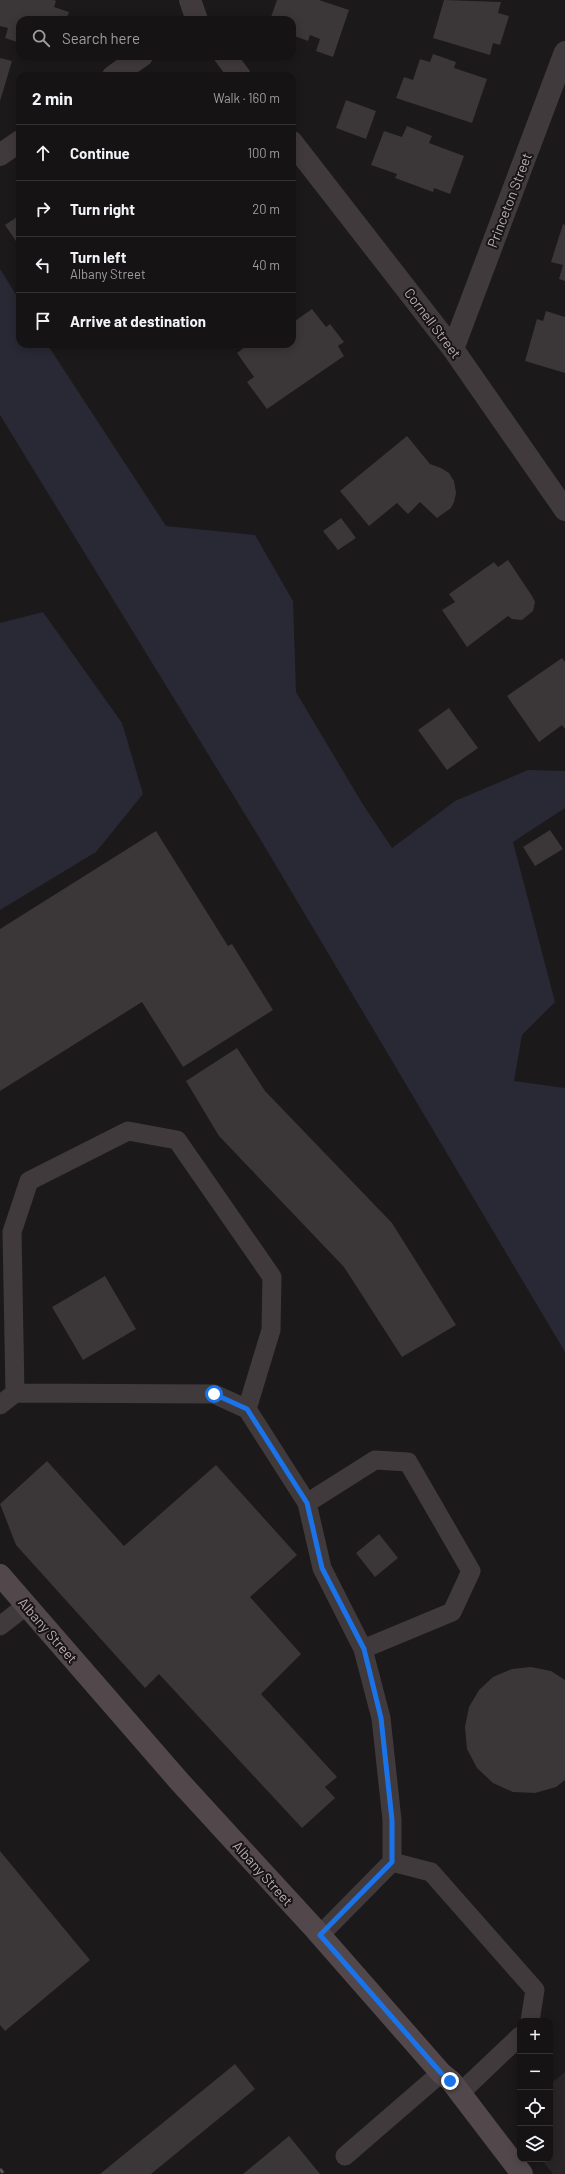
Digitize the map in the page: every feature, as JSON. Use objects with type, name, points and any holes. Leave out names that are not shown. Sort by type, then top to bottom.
[{"type":"main road","name":"Albany Street","points":[[0,1575],[179,1781],[320,1935],[460,2093],[522,2174]]},
{"type":"street","name":"Princeton Street","points":[[453,349],[565,52]]},
{"type":"street","points":[[119,72],[136,60]]},
{"type":"street","points":[[228,60],[237,72]]},
{"type":"street","points":[[0,155],[16,144]]},
{"type":"street","name":"Cornell Street","points":[[296,147],[453,349],[565,510]]},
{"type":"lane","points":[[247,1409],[270,1330],[272,1277],[177,1140],[128,1131],[29,1181],[12,1232],[7,1399],[214,1394],[247,1409],[307,1503],[322,1568],[364,1649],[381,1718],[392,1820],[392,1862],[320,1935]]},
{"type":"lane","points":[[307,1503],[376,1460],[408,1462],[471,1571],[452,1612],[364,1649]]},
{"type":"lane","points":[[0,1626],[27,1605]]},
{"type":"lane","points":[[392,1862],[431,1872],[535,1990],[530,2018]]},
{"type":"lane","points":[[460,2093],[517,2039]]},
{"type":"lane","points":[[345,2156],[441,2073]]},
{"type":"shaded area","points":[[0,269],[16,295],[16,348],[50,348],[166,526],[255,535],[293,601],[296,692],[362,803],[392,848],[455,801],[528,770],[565,771],[565,808],[513,842],[555,1002],[522,1035],[514,1081],[565,1088],[565,1352],[262,842],[0,415]]},
{"type":"shaded area","points":[[43,612],[122,723],[143,794],[96,852],[0,910],[0,623]]},
{"type":"shaded area","points":[[565,2072],[565,2174],[553,2174],[543,2162],[553,2162],[553,2082]]},
{"type":"building","points":[[0,0],[54,0],[56,1],[54,7],[69,12],[68,16],[16,16],[16,42],[5,38],[8,28],[0,26]]},
{"type":"building","points":[[277,0],[319,0],[349,10],[333,57],[316,51],[320,39],[310,35],[308,41],[296,36],[296,16],[271,16]]},
{"type":"building","points":[[444,0],[501,2],[498,13],[509,16],[500,45],[493,43],[490,55],[433,38]]},
{"type":"building","points":[[433,54],[456,62],[454,68],[487,79],[472,123],[396,98],[404,77],[413,80],[420,59],[430,62]]},
{"type":"building","points":[[0,58],[12,61],[0,101]]},
{"type":"building","points":[[346,100],[376,111],[366,139],[336,128]]},
{"type":"building","points":[[407,126],[432,136],[429,143],[464,156],[450,194],[434,188],[433,192],[395,178],[397,174],[371,165],[384,131],[402,137]]},
{"type":"building","points":[[16,218],[16,241],[5,225]]},
{"type":"building","points":[[563,224],[565,225],[565,281],[559,279],[563,265],[551,262]]},
{"type":"building","points":[[312,309],[326,327],[330,324],[344,342],[338,346],[344,356],[267,409],[247,382],[254,377],[237,353],[244,348],[296,348],[296,320]]},
{"type":"building","points":[[546,311],[565,317],[565,373],[525,361],[537,319],[543,321]]},
{"type":"building","points":[[407,436],[430,464],[449,473],[454,481],[456,493],[454,502],[451,508],[437,518],[420,502],[408,514],[397,503],[369,526],[340,491]]},
{"type":"building","points":[[341,518],[356,538],[338,550],[323,531]]},
{"type":"building","points":[[508,560],[535,602],[533,611],[522,620],[512,619],[508,616],[467,647],[442,610],[455,602],[449,594],[494,562],[498,567]]},
{"type":"building","points":[[562,658],[565,662],[565,729],[562,725],[539,742],[507,696]]},
{"type":"building","points":[[449,708],[478,748],[447,770],[418,730]]},
{"type":"building","points":[[550,830],[563,849],[535,866],[523,847]]},
{"type":"building","points":[[156,831],[228,946],[232,944],[273,1010],[183,1067],[142,1002],[0,1091],[0,929]]},
{"type":"building","points":[[237,1048],[265,1091],[392,1223],[456,1325],[402,1357],[344,1267],[219,1136],[186,1081]]},
{"type":"building","points":[[105,1276],[136,1329],[83,1360],[52,1307]]},
{"type":"building","points":[[47,1461],[124,1546],[216,1465],[297,1555],[250,1597],[301,1654],[261,1694],[337,1777],[325,1787],[335,1798],[302,1828],[159,1674],[145,1688],[16,1545],[0,1504]]},
{"type":"building","points":[[379,1534],[398,1558],[375,1577],[356,1553]]},
{"type":"building","points":[[531,1667],[551,1671],[565,1680],[565,1780],[556,1787],[535,1793],[513,1792],[493,1783],[477,1768],[467,1749],[465,1727],[469,1707],[479,1690],[493,1677],[512,1669]]},
{"type":"building","points":[[0,1851],[90,1960],[5,2031],[0,2025]]},
{"type":"building","points":[[235,2064],[255,2089],[151,2174],[100,2174]]},
{"type":"building","points":[[289,2136],[320,2174],[243,2174]]},
{"type":"railway","points":[[0,2169],[4,2174]]},
{"type":"route","points":[[214,1394],[247,1409],[307,1503],[322,1568],[364,1649],[381,1718],[392,1820],[392,1862],[320,1935],[441,2073],[450,2081]]}]
